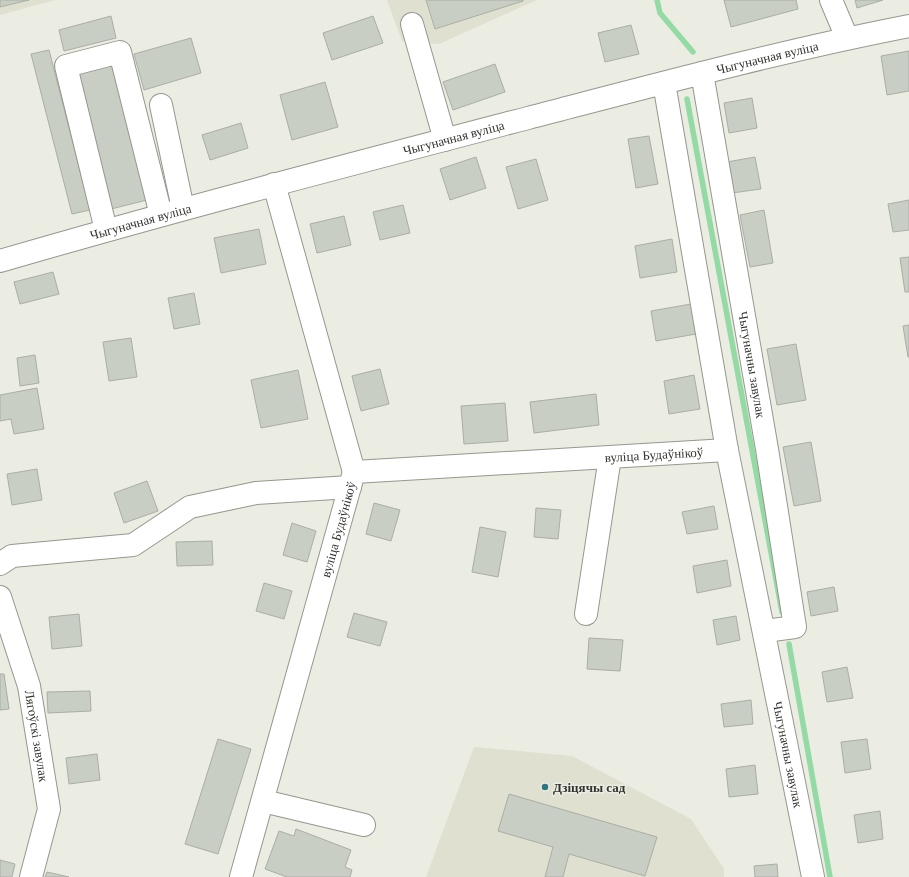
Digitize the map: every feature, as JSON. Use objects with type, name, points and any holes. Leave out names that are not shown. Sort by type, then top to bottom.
[{"type":"street","points":[[832,0],[846,38]]},
{"type":"street","points":[[412,24],[445,140]]},
{"type":"street","name":"Чыгуначная вуліца","points":[[0,261],[274,184],[702,73],[846,38],[909,26]]},
{"type":"street","points":[[106,230],[66,66],[120,52],[161,215]]},
{"type":"street","name":"Чыгуначны завулак","points":[[702,73],[768,449],[795,627],[765,631]]},
{"type":"street","name":"Чыгуначны завулак","points":[[664,83],[727,450],[765,631],[813,877]]},
{"type":"street","points":[[161,105],[183,209]]},
{"type":"street","points":[[0,564],[12,556],[133,545],[190,507],[256,493],[352,480],[274,184]]},
{"type":"street","name":"вуліца Будаўнікоў","points":[[241,877],[352,480],[610,457],[727,450]]},
{"type":"street","points":[[586,614],[610,457]]},
{"type":"street","name":"Лягоўскі завулак","points":[[0,597],[29,686],[49,809],[31,877]]},
{"type":"street","points":[[263,801],[364,825]]},
{"type":"shaded area","points":[[0,0],[55,0],[0,15]]},
{"type":"shaded area","points":[[387,0],[537,0],[439,44],[402,41]]},
{"type":"shaded area","name":"Дзіцячы сад","points":[[474,747],[572,756],[691,819],[724,869],[724,877],[426,877]]},
{"type":"building","points":[[0,0],[29,0],[0,7]]},
{"type":"building","points":[[426,0],[523,0],[523,1],[435,29]]},
{"type":"building","points":[[724,0],[796,0],[798,9],[731,27]]},
{"type":"building","points":[[855,0],[883,0],[857,8]]},
{"type":"building","points":[[111,16],[116,38],[64,51],[59,30]]},
{"type":"building","points":[[373,16],[383,43],[332,60],[323,33]]},
{"type":"building","points":[[631,25],[639,54],[605,62],[598,33]]},
{"type":"building","points":[[191,38],[201,73],[144,90],[134,54]]},
{"type":"building","points":[[49,50],[90,210],[72,214],[31,54]]},
{"type":"building","points":[[909,51],[909,91],[887,95],[881,56]]},
{"type":"building","points":[[495,64],[505,92],[453,110],[443,82]]},
{"type":"building","points":[[112,65],[147,200],[111,209],[76,74]]},
{"type":"building","points":[[325,82],[338,127],[292,140],[280,95]]},
{"type":"building","points":[[752,98],[757,128],[729,133],[724,103]]},
{"type":"building","points":[[241,123],[248,148],[210,160],[202,135]]},
{"type":"building","points":[[649,136],[658,184],[636,188],[628,139]]},
{"type":"building","points":[[476,157],[486,188],[450,200],[440,169]]},
{"type":"building","points":[[755,157],[761,189],[732,193],[727,162]]},
{"type":"building","points":[[536,159],[548,200],[518,209],[506,167]]},
{"type":"building","points":[[909,200],[909,230],[893,232],[888,204]]},
{"type":"building","points":[[403,205],[410,233],[380,240],[373,212]]},
{"type":"building","points":[[764,210],[773,263],[750,267],[740,215]]},
{"type":"building","points":[[344,216],[351,245],[317,253],[310,224]]},
{"type":"building","points":[[259,229],[266,264],[221,273],[214,238]]},
{"type":"building","points":[[672,239],[677,272],[640,278],[635,246]]},
{"type":"building","points":[[909,257],[909,292],[905,292],[900,258]]},
{"type":"building","points":[[53,272],[59,294],[20,304],[14,282]]},
{"type":"building","points":[[194,293],[200,324],[174,329],[168,298]]},
{"type":"building","points":[[691,304],[696,334],[656,341],[651,311]]},
{"type":"building","points":[[909,325],[909,357],[908,357],[903,326]]},
{"type":"building","points":[[131,338],[137,377],[109,381],[103,342]]},
{"type":"building","points":[[796,344],[806,400],[777,405],[767,349]]},
{"type":"building","points":[[35,355],[39,383],[20,386],[17,358]]},
{"type":"building","points":[[380,369],[389,404],[361,411],[352,376]]},
{"type":"building","points":[[298,370],[308,419],[261,428],[251,380]]},
{"type":"building","points":[[694,375],[700,409],[669,414],[664,381]]},
{"type":"building","points":[[37,388],[44,429],[14,434],[11,419],[0,421],[0,395]]},
{"type":"building","points":[[596,394],[599,425],[534,433],[530,402]]},
{"type":"building","points":[[505,403],[508,441],[464,444],[461,406]]},
{"type":"building","points":[[811,442],[821,501],[794,506],[783,447]]},
{"type":"building","points":[[37,469],[42,500],[12,505],[7,474]]},
{"type":"building","points":[[147,481],[158,511],[124,523],[114,493]]},
{"type":"building","points":[[374,503],[400,510],[391,541],[366,534]]},
{"type":"building","points":[[714,506],[718,529],[687,534],[682,512]]},
{"type":"building","points":[[536,508],[561,510],[558,539],[534,537]]},
{"type":"building","points":[[292,523],[316,531],[307,562],[283,555]]},
{"type":"building","points":[[480,527],[506,532],[498,577],[472,572]]},
{"type":"building","points":[[212,541],[213,565],[177,566],[176,542]]},
{"type":"building","points":[[727,560],[731,586],[697,593],[693,566]]},
{"type":"building","points":[[264,583],[292,591],[284,619],[256,611]]},
{"type":"building","points":[[834,587],[838,611],[811,616],[807,592]]},
{"type":"building","points":[[354,613],[387,622],[380,646],[347,637]]},
{"type":"building","points":[[79,614],[82,646],[52,649],[49,617]]},
{"type":"building","points":[[736,616],[740,640],[717,645],[713,620]]},
{"type":"building","points":[[589,638],[623,640],[620,671],[587,669]]},
{"type":"building","points":[[847,667],[853,698],[827,702],[822,672]]},
{"type":"building","points":[[0,674],[4,674],[9,709],[0,710]]},
{"type":"building","points":[[90,691],[91,711],[48,713],[47,692]]},
{"type":"building","points":[[751,700],[753,724],[724,727],[721,704]]},
{"type":"building","points":[[218,739],[251,749],[218,854],[185,844]]},
{"type":"building","points":[[867,739],[871,769],[845,773],[841,742]]},
{"type":"building","points":[[97,754],[100,780],[69,784],[66,758]]},
{"type":"building","points":[[755,765],[758,794],[729,797],[726,769]]},
{"type":"building","points":[[509,794],[657,837],[645,876],[569,854],[563,877],[545,877],[553,847],[498,831]]},
{"type":"building","points":[[880,811],[883,839],[858,843],[854,815]]},
{"type":"building","points":[[296,829],[351,850],[345,867],[352,870],[350,877],[287,877],[265,869],[279,831],[294,836]]},
{"type":"building","points":[[0,860],[15,864],[12,877],[0,877]]},
{"type":"building","points":[[777,864],[778,877],[755,877],[754,866]]},
{"type":"building","points":[[47,872],[69,877],[45,877]]},
{"type":"waterway","points":[[657,0],[660,13],[693,52]]},
{"type":"waterway","points":[[687,99],[782,612]]},
{"type":"waterway","points":[[789,644],[830,877]]},
{"type":"place","name":"Дзіцячы сад","points":[[545,787]]}]
